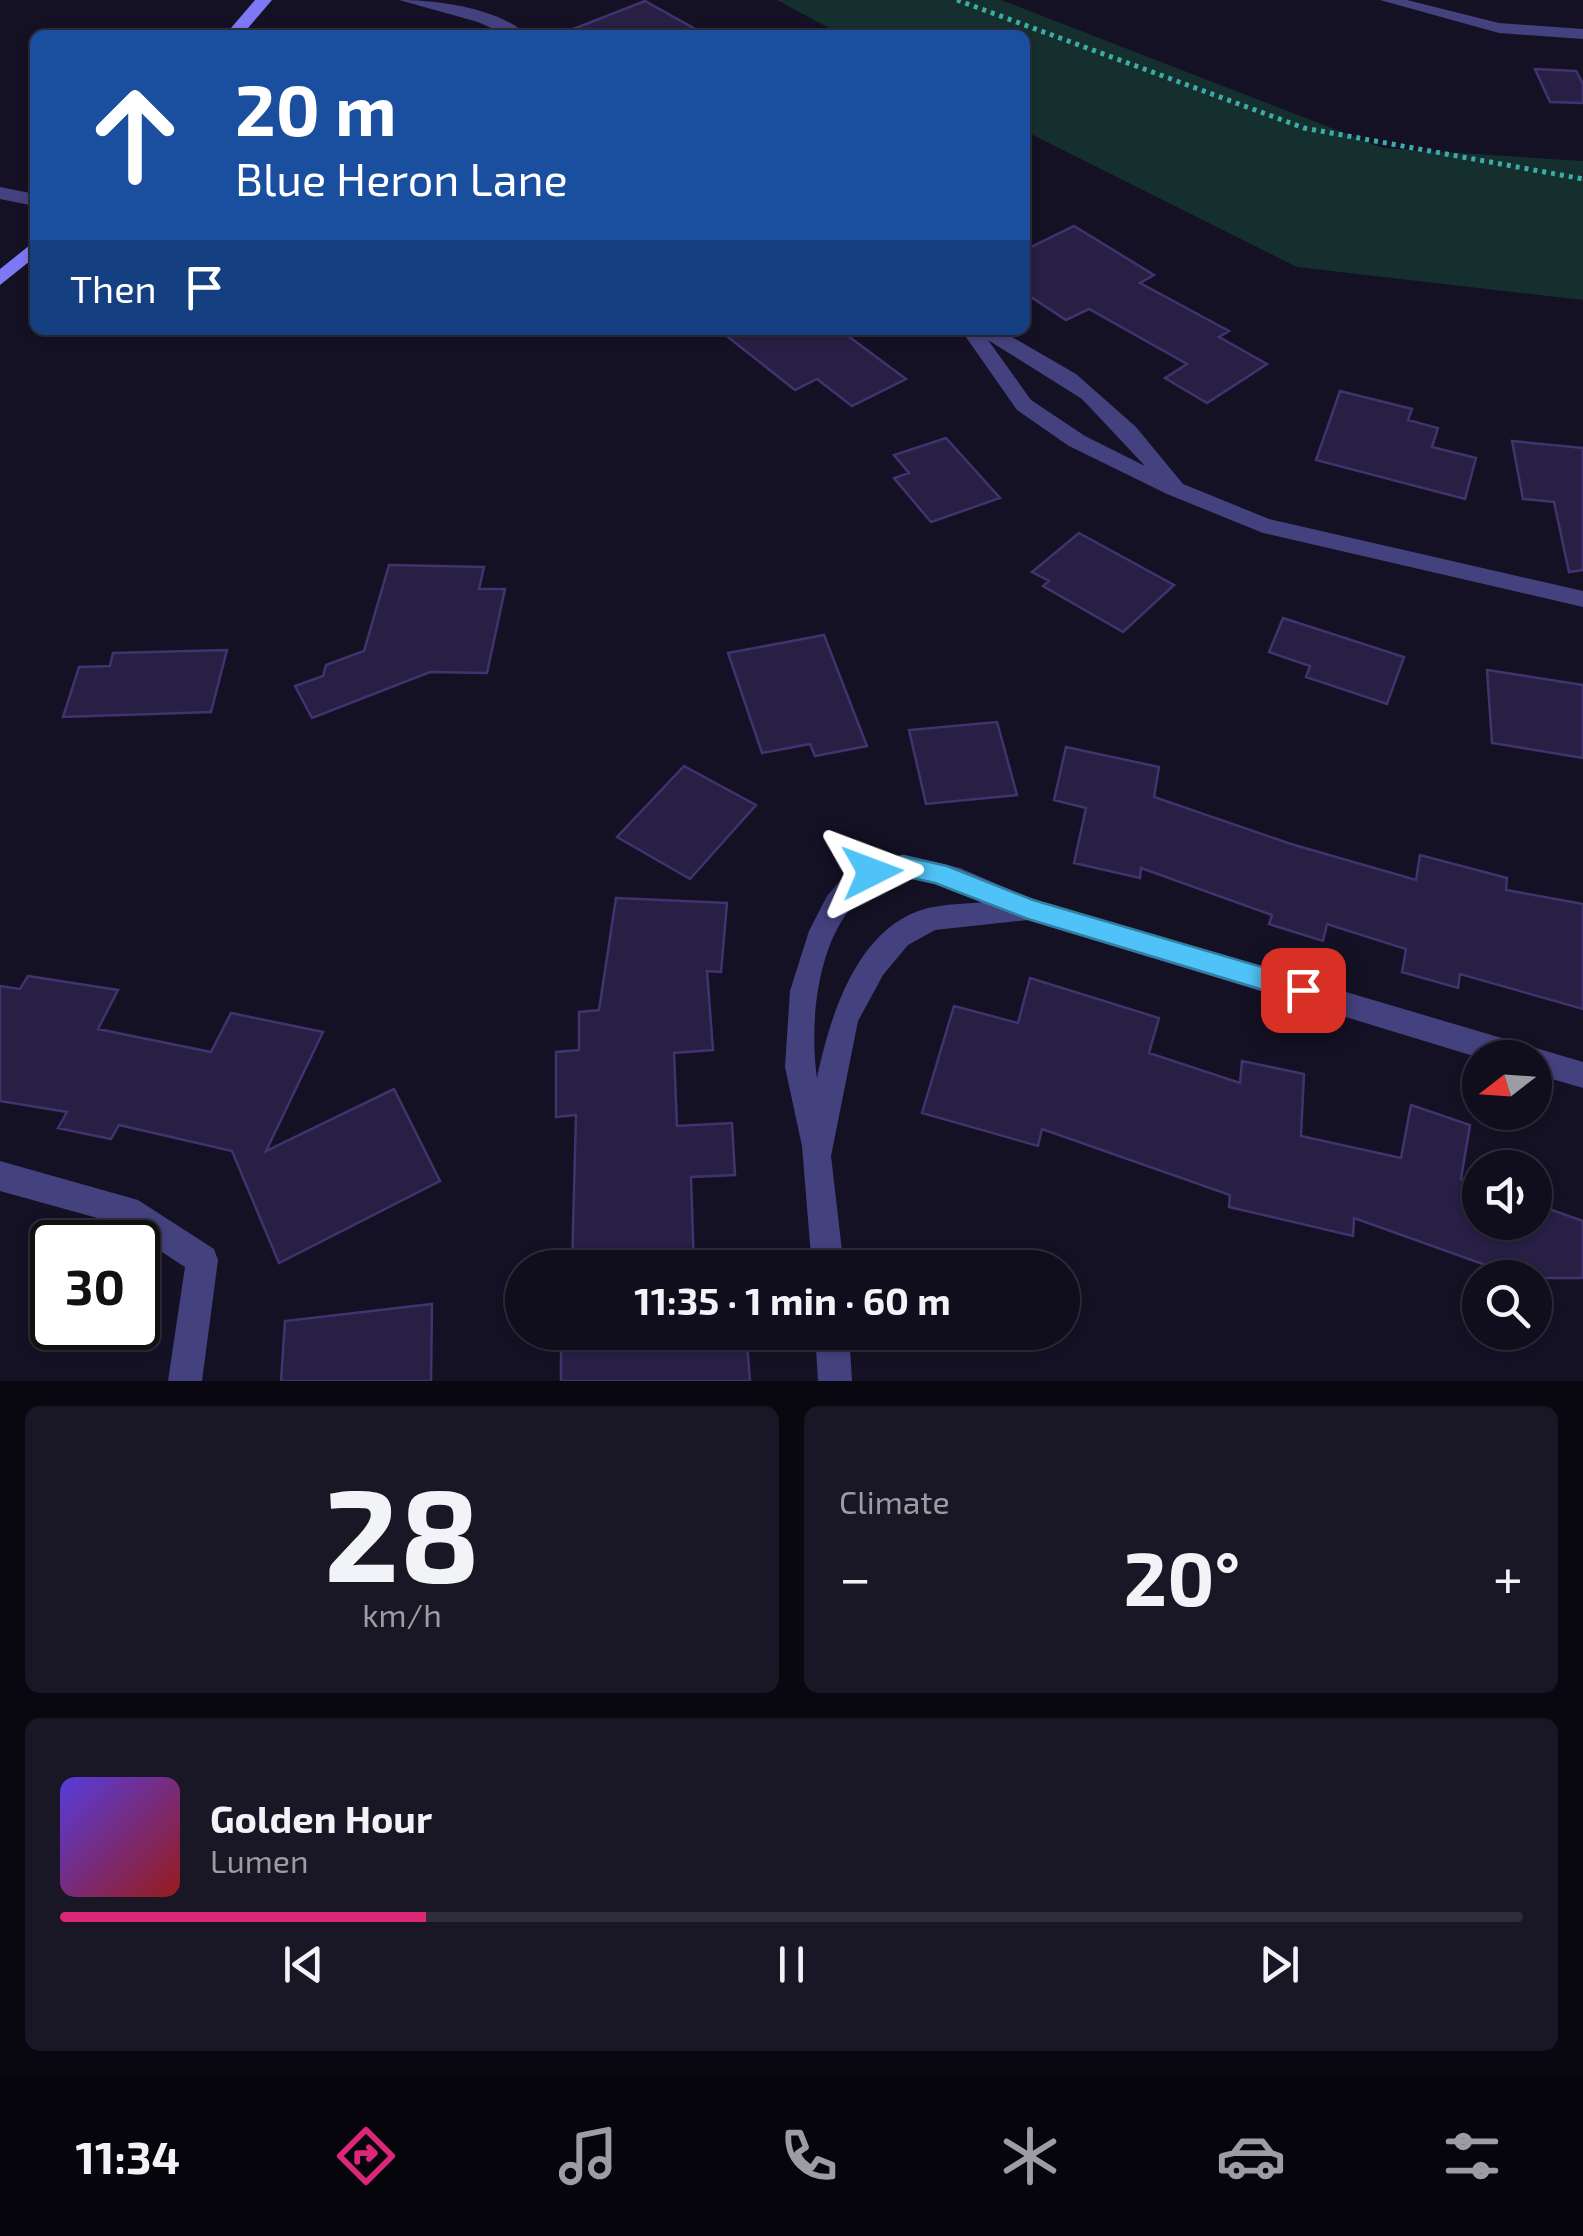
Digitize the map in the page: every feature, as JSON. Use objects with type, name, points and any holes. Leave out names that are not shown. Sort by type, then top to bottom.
[{"type":"main road","points":[[237,30],[264,0]]},
{"type":"main road","points":[[0,279],[30,252]]},
{"type":"street","points":[[407,0],[469,14],[508,30]]},
{"type":"street","points":[[1388,0],[1499,28],[1583,34]]},
{"type":"street","points":[[0,193],[30,199]]},
{"type":"street","points":[[975,335],[1024,405],[1077,442],[1175,489],[1263,525],[1583,599]]},
{"type":"street","points":[[994,335],[1090,390],[1126,424],[1175,489]]},
{"type":"street","points":[[826,1250],[798,1047],[806,977],[828,920],[847,889],[872,872],[903,866],[938,874],[1028,909],[1464,1040]]},
{"type":"street","points":[[815,1156],[844,1020],[873,966],[898,936],[930,919],[1028,909]]},
{"type":"street","points":[[1552,1066],[1583,1075]]},
{"type":"street","points":[[0,1176],[126,1211],[202,1260],[185,1381]]},
{"type":"street","points":[[833,1350],[835,1381]]},
{"type":"path","points":[[957,0],[1104,50],[1248,111],[1337,140],[1475,161],[1524,174],[1583,179]]},
{"type":"green space","points":[[777,0],[1001,0],[1383,148],[1583,161],[1583,300],[1297,267],[1030,134],[1030,30],[833,30]]},
{"type":"building","points":[[645,1],[697,30],[571,30]]},
{"type":"building","points":[[1535,69],[1576,71],[1583,84],[1583,103],[1550,102]]},
{"type":"building","points":[[1074,226],[1154,275],[1140,283],[1229,331],[1219,337],[1267,364],[1207,403],[1165,378],[1187,364],[1089,309],[1066,320],[1030,296],[1030,248]]},
{"type":"building","points":[[725,335],[847,335],[906,379],[852,406],[817,379],[795,390]]},
{"type":"building","points":[[1340,391],[1412,409],[1408,420],[1438,428],[1432,447],[1476,458],[1465,499],[1316,460]]},
{"type":"building","points":[[946,438],[1000,498],[931,522],[894,478],[909,473],[894,455]]},
{"type":"building","points":[[1512,441],[1583,448],[1583,570],[1569,572],[1554,502],[1523,499]]},
{"type":"building","points":[[1079,533],[1174,585],[1123,632],[1043,586],[1049,581],[1032,572]]},
{"type":"building","points":[[389,565],[484,567],[479,589],[505,589],[487,673],[430,672],[312,718],[295,686],[323,676],[326,665],[364,651]]},
{"type":"building","points":[[1283,618],[1404,657],[1387,704],[1306,677],[1310,666],[1269,652]]},
{"type":"building","points":[[824,635],[867,746],[815,756],[810,744],[762,753],[728,653]]},
{"type":"building","points":[[227,650],[211,712],[63,717],[79,667],[110,666],[113,653]]},
{"type":"building","points":[[1487,670],[1583,685],[1583,758],[1492,743]]},
{"type":"building","points":[[997,722],[1017,795],[926,804],[909,730]]},
{"type":"building","points":[[1066,747],[1159,767],[1154,797],[1291,844],[1416,880],[1420,855],[1507,878],[1506,890],[1583,904],[1583,1009],[1460,974],[1458,988],[1402,972],[1406,949],[1327,924],[1323,941],[1269,924],[1272,915],[1141,868],[1140,878],[1074,863],[1086,808],[1054,800]]},
{"type":"building","points":[[684,766],[756,805],[690,879],[617,837]]},
{"type":"building","points":[[616,898],[727,903],[721,972],[707,971],[713,1050],[674,1053],[677,1126],[732,1123],[735,1175],[691,1177],[693,1250],[572,1250],[576,1115],[556,1117],[556,1052],[579,1050],[579,1012],[599,1010]]},
{"type":"building","points":[[28,976],[118,990],[98,1029],[211,1052],[231,1013],[323,1032],[266,1151],[394,1089],[440,1181],[279,1263],[232,1151],[119,1125],[111,1139],[58,1128],[67,1112],[0,1101],[0,986],[20,989]]},
{"type":"building","points":[[1030,978],[1159,1018],[1149,1053],[1240,1083],[1242,1061],[1304,1074],[1301,1136],[1401,1158],[1411,1105],[1462,1122],[1462,1130],[1469,1130],[1466,1150],[1462,1150],[1462,1240],[1552,1240],[1552,1210],[1583,1221],[1583,1278],[1552,1278],[1552,1260],[1472,1260],[1354,1218],[1353,1236],[1229,1207],[1230,1195],[1042,1129],[1038,1146],[922,1113],[954,1006],[1018,1023]]},
{"type":"building","points":[[432,1304],[431,1381],[281,1381],[285,1321]]},
{"type":"building","points":[[561,1350],[747,1350],[750,1381],[561,1381]]},
{"type":"route","points":[[872,872],[903,866],[938,874],[1028,909],[1303,990]]}]
